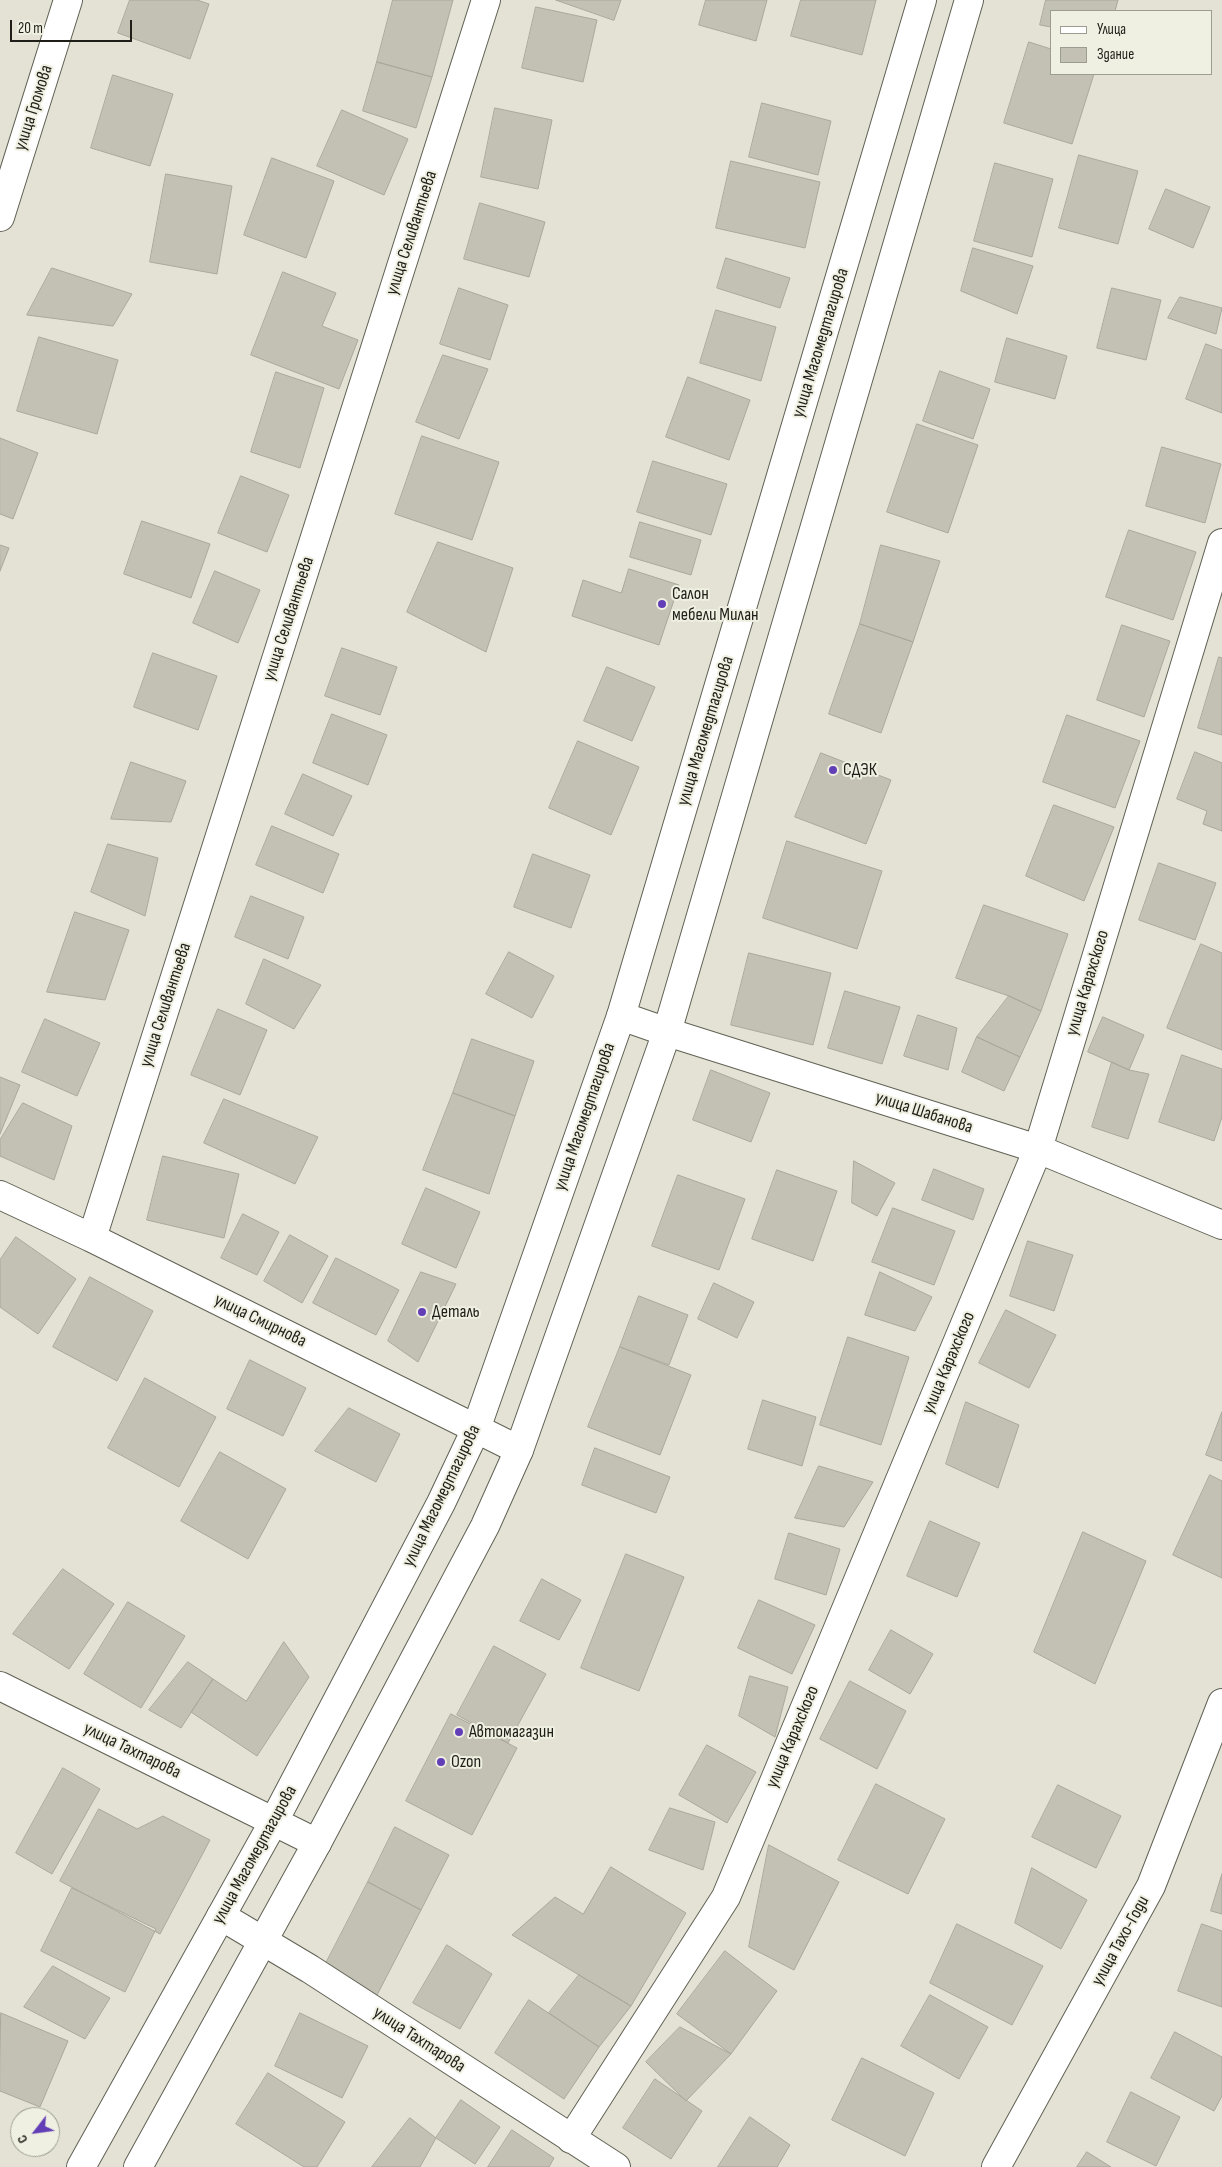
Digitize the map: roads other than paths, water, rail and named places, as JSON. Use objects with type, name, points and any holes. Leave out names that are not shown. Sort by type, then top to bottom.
[{"type":"street","name":"улица Громова","points":[[0,217],[68,0]]},
{"type":"street","name":"улица Селивантьева","points":[[92,1238],[486,0]]},
{"type":"street","name":"улица Магомедтагирова","points":[[81,2167],[274,1821],[442,1503],[476,1429],[621,1016],[922,0]]},
{"type":"street","points":[[138,2167],[317,1843],[485,1526],[519,1450],[666,1032],[969,0]]},
{"type":"street","name":"улица Карахского","points":[[571,2139],[726,1897],[1038,1149],[1222,542]]},
{"type":"street","name":"улица Шабанова","points":[[621,1016],[666,1032],[1038,1149],[1222,1226]]},
{"type":"street","name":"улица Смирнова","points":[[0,1195],[92,1238],[519,1450]]},
{"type":"street","name":"улица Тахтарова","points":[[0,1686],[317,1843]]},
{"type":"street","name":"улица Тахо-Годи","points":[[996,2167],[1151,1886],[1222,1703]]},
{"type":"street","name":"улица Тахтарова","points":[[221,1916],[310,1969],[616,2167]]},
{"type":"place","name":"Салон мебели Милан","points":[[662,604]]},
{"type":"place","name":"СДЭК","points":[[833,770]]},
{"type":"place","name":"Деталь","points":[[422,1312]]},
{"type":"place","name":"Автомагазин","points":[[459,1732]]},
{"type":"place","name":"Ozon","points":[[441,1762]]}]
